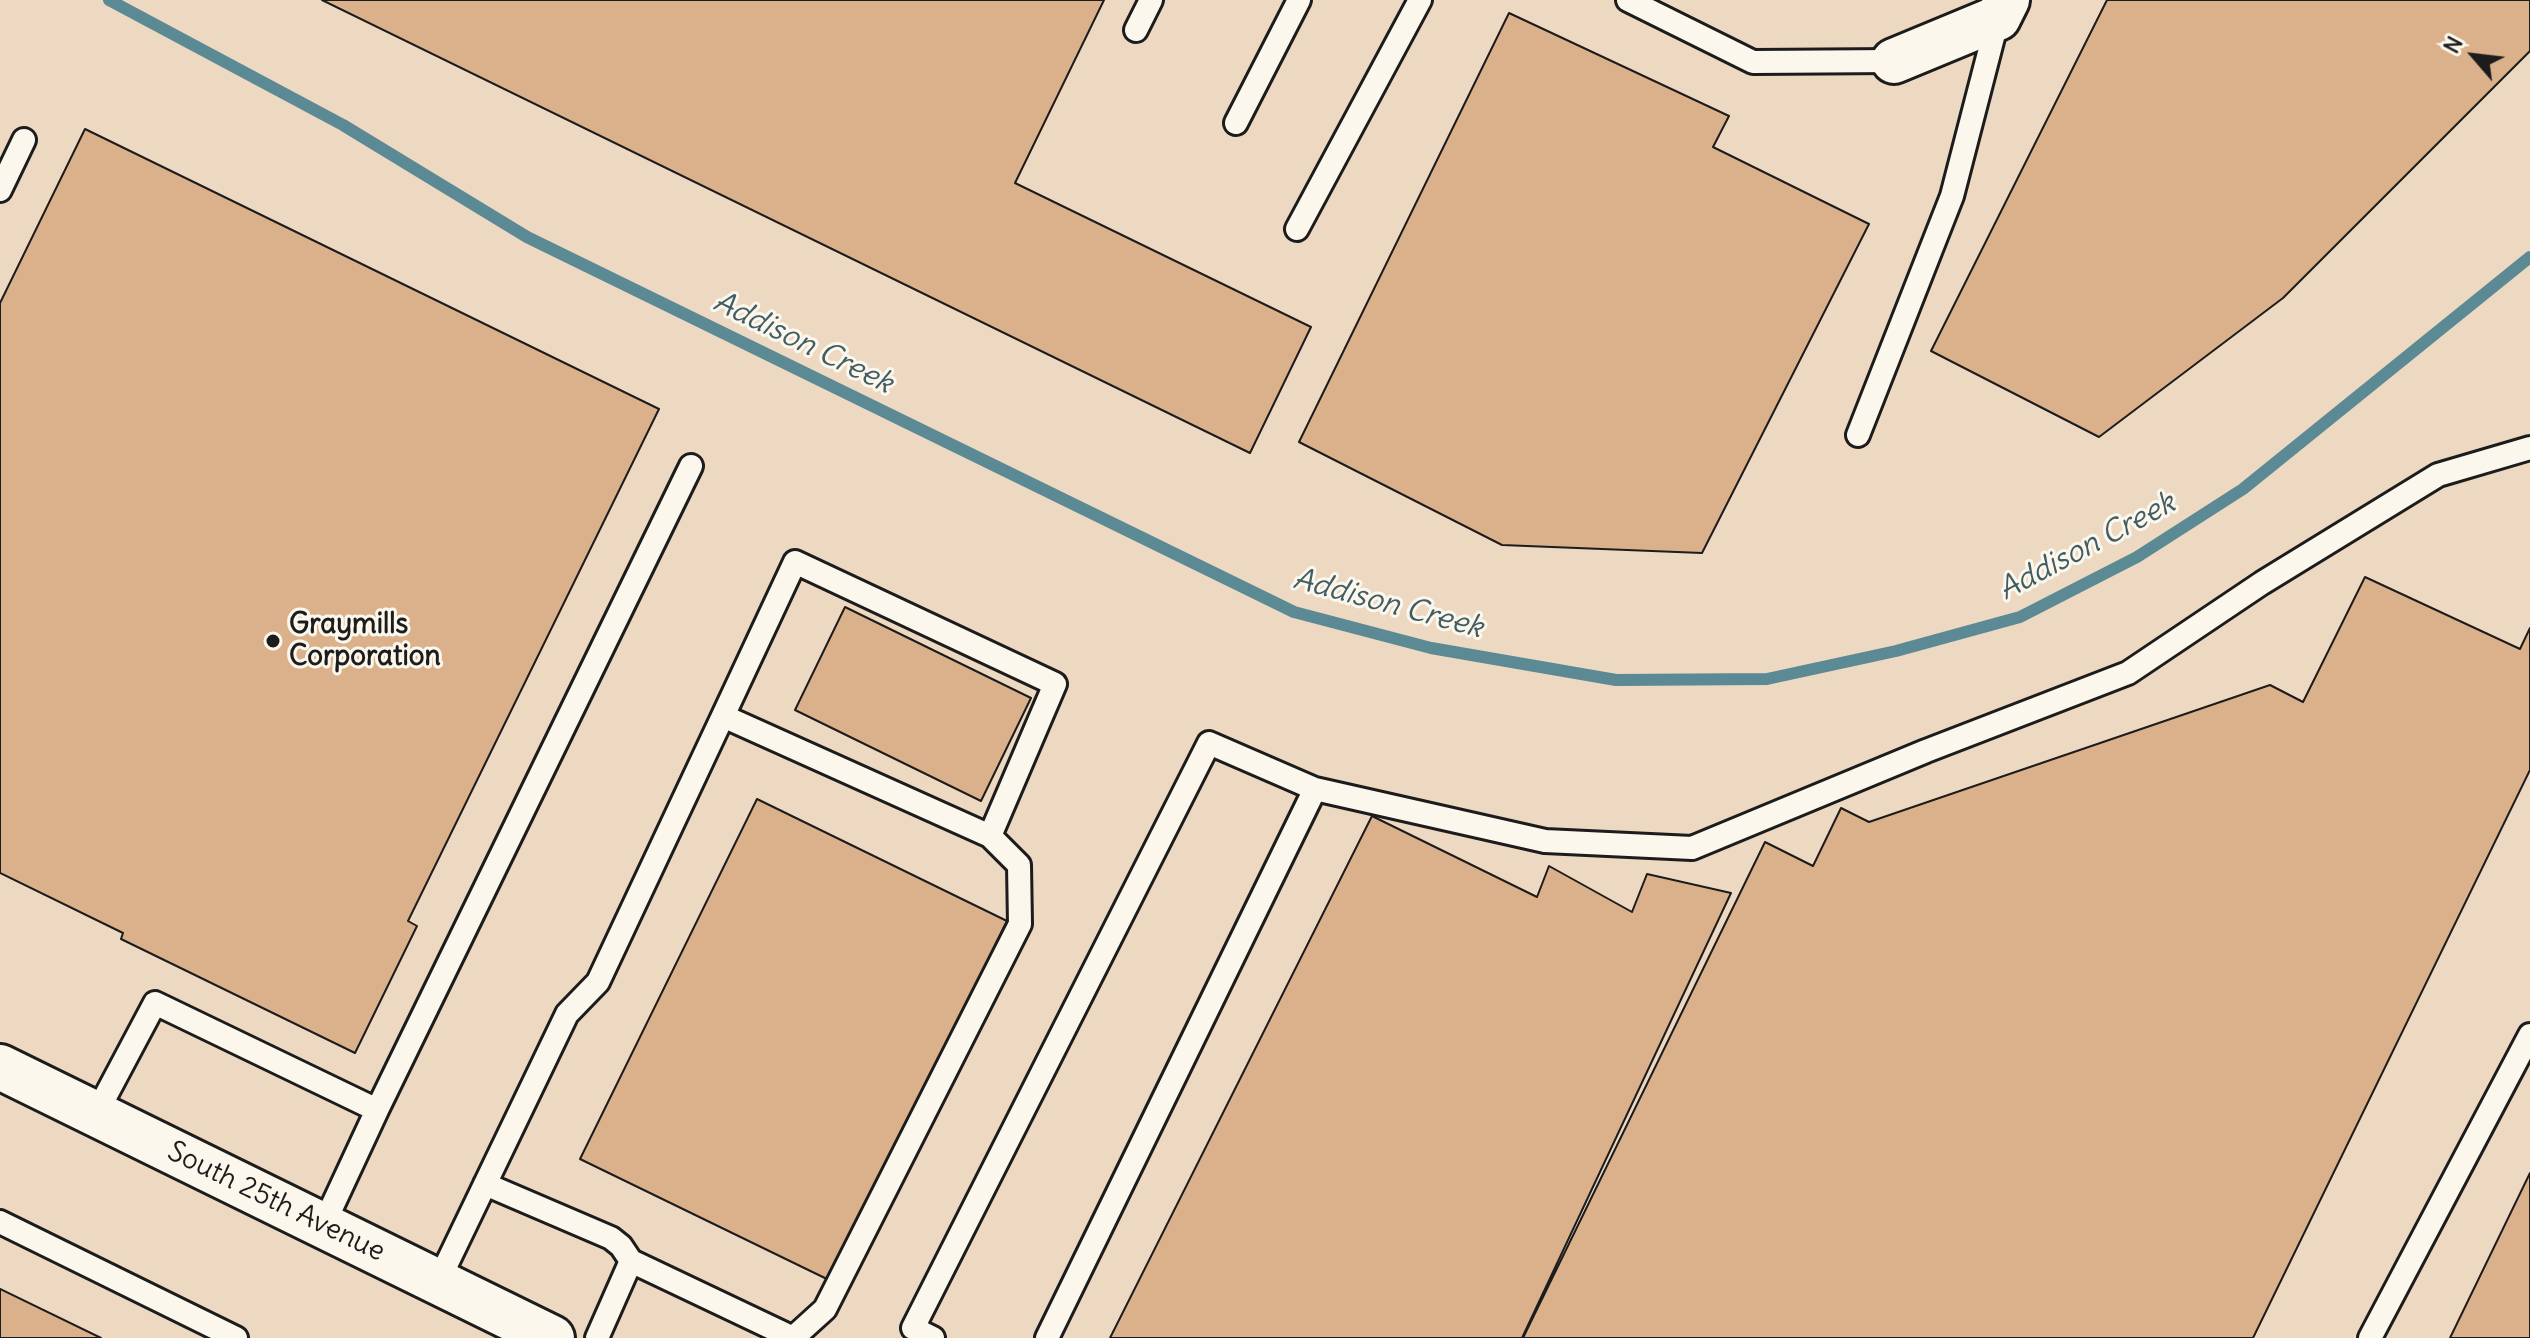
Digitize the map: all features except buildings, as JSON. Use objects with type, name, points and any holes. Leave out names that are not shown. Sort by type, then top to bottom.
[{"type":"main road","points":[[1894,61],[2003,9]]},
{"type":"main road","name":"South 25th Avenue","points":[[0,1067],[552,1338]]},
{"type":"lane","points":[[1136,30],[1151,0]]},
{"type":"lane","points":[[1236,123],[1299,0]]},
{"type":"lane","points":[[1297,229],[1420,0]]},
{"type":"lane","points":[[1628,0],[1753,62],[1894,61]]},
{"type":"lane","points":[[1858,435],[1952,196],[2003,9]]},
{"type":"lane","points":[[0,190],[24,140]]},
{"type":"lane","points":[[933,1338],[913,1328],[1209,743],[1315,789],[1545,841],[1692,848],[1926,751],[2128,673],[2262,583],[2438,475],[2530,448]]},
{"type":"lane","points":[[323,1226],[691,466]]},
{"type":"lane","points":[[438,1282],[567,1014],[598,982],[795,562],[1055,684],[990,836]]},
{"type":"lane","points":[[485,1184],[611,1238],[631,1261],[793,1338],[825,1309],[1020,924],[1019,865],[990,836],[723,716]]},
{"type":"lane","points":[[1047,1338],[1315,789]]},
{"type":"lane","points":[[96,1114],[155,1003],[377,1110]]},
{"type":"lane","points":[[2370,1338],[2530,1035]]},
{"type":"lane","points":[[0,1222],[236,1338]]},
{"type":"lane","points":[[597,1338],[631,1261]]},
{"type":"shaded area","points":[[0,0],[2530,0],[2530,1338],[0,1338]]},
{"type":"waterway","name":"Addison Creek","points":[[109,0],[343,125],[527,237],[1294,612],[1431,648],[1616,680],[1767,679],[1896,651],[2020,617],[2137,557],[2243,489],[2530,257]]},
{"type":"place","name":"Graymills Corporation","points":[[273,641]]}]
